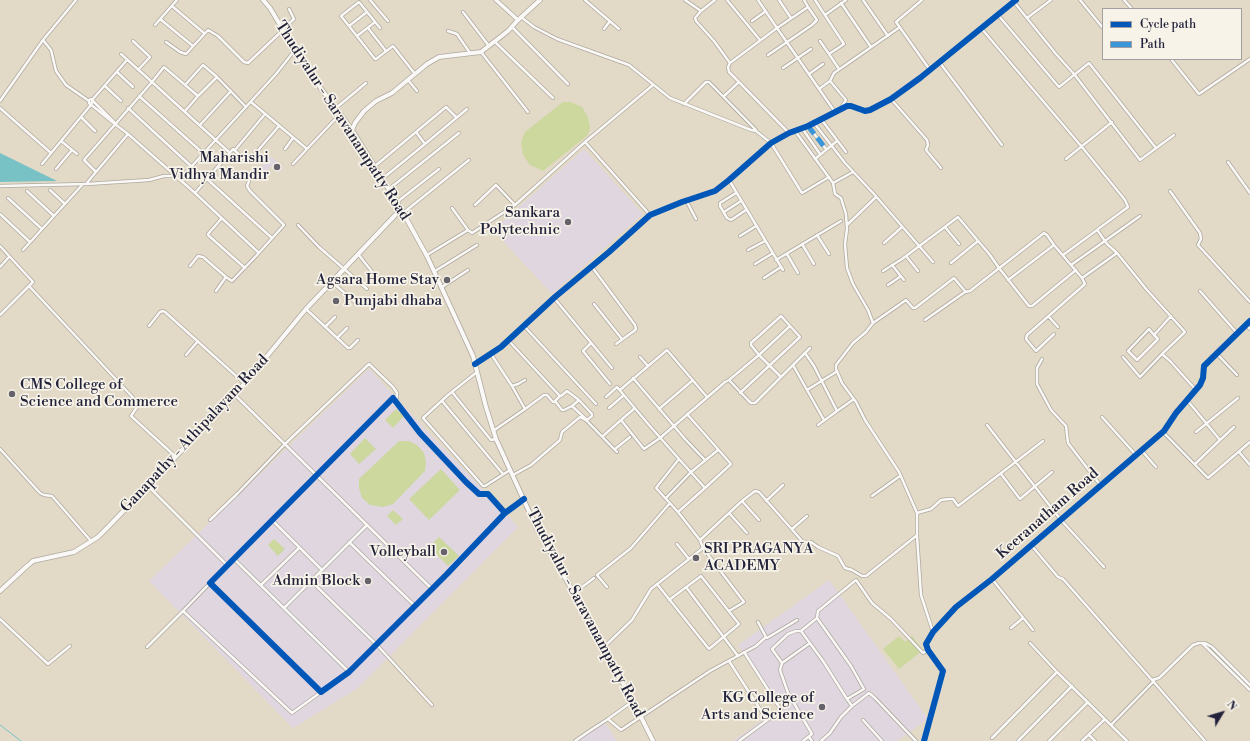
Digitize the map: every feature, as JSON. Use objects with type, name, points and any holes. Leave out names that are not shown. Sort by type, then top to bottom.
[{"type":"main road","name":"Thudiyalur - Saravanampatty Road","points":[[263,0],[270,8],[296,50],[352,130],[397,202],[427,256],[475,364],[486,408],[496,439],[537,529],[574,593],[653,741]]},
{"type":"main road","points":[[352,130],[355,123],[364,111],[376,101],[392,93],[427,64],[440,57],[481,52],[495,42],[540,0]]},
{"type":"main road","name":"Ganapathy - Athipalayam Road","points":[[0,591],[34,561],[74,552],[92,541],[110,526],[245,384],[306,309],[343,269],[402,211]]},
{"type":"street","points":[[0,101],[43,40],[76,0]]},
{"type":"street","points":[[155,25],[177,0]]},
{"type":"street","points":[[370,0],[388,21]]},
{"type":"street","points":[[496,0],[519,19],[557,39],[629,65],[670,98],[756,131]]},
{"type":"street","points":[[585,0],[620,29]]},
{"type":"street","points":[[685,0],[701,11]]},
{"type":"street","points":[[715,0],[695,18],[730,63]]},
{"type":"street","points":[[727,0],[760,40]]},
{"type":"street","points":[[758,0],[835,112]]},
{"type":"street","points":[[779,0],[792,18]]},
{"type":"street","points":[[768,55],[787,43],[817,20],[804,0]]},
{"type":"street","points":[[815,0],[844,44],[829,54]]},
{"type":"street","points":[[825,15],[846,0]]},
{"type":"street","points":[[863,0],[888,36]]},
{"type":"street","points":[[922,0],[896,22],[930,70]]},
{"type":"street","points":[[1027,18],[1051,0]]},
{"type":"street","points":[[1080,0],[1102,27]]},
{"type":"street","points":[[1124,0],[1131,8]]},
{"type":"street","points":[[475,364],[491,354],[508,340],[650,215],[686,200],[714,191],[729,180],[771,143],[789,133],[808,126],[841,109],[851,106],[866,111],[891,99],[940,63],[1015,1],[1027,18],[1112,122],[1140,160],[1174,135]]},
{"type":"street","points":[[380,28],[359,2],[341,16],[375,59],[393,46],[415,74]]},
{"type":"street","points":[[841,3],[871,47]]},
{"type":"street","points":[[172,6],[204,33]]},
{"type":"street","points":[[789,133],[729,72],[728,67],[730,63],[760,40],[808,7]]},
{"type":"street","points":[[166,42],[184,54],[189,52],[208,30],[218,36],[244,62],[248,63],[294,20],[289,9]]},
{"type":"street","points":[[752,21],[766,11]]},
{"type":"street","points":[[349,26],[367,12]]},
{"type":"street","points":[[463,12],[489,46]]},
{"type":"street","points":[[998,14],[1059,87],[1089,63],[1156,148]]},
{"type":"street","points":[[160,19],[193,46]]},
{"type":"street","points":[[604,29],[610,21]]},
{"type":"street","points":[[357,36],[375,22]]},
{"type":"street","points":[[512,26],[568,84]]},
{"type":"street","points":[[368,28],[386,51]]},
{"type":"street","points":[[819,89],[830,80],[834,73],[839,69],[900,28]]},
{"type":"street","points":[[981,28],[1082,147],[1128,206],[1063,255]]},
{"type":"street","points":[[448,31],[457,34],[470,54]]},
{"type":"street","points":[[43,40],[51,50],[56,71],[66,85],[112,119],[115,124],[195,193],[259,253]]},
{"type":"street","points":[[133,41],[150,57],[138,70]]},
{"type":"street","points":[[820,41],[839,69]]},
{"type":"street","points":[[495,42],[553,98]]},
{"type":"street","points":[[783,68],[811,49]]},
{"type":"street","points":[[180,180],[296,50]]},
{"type":"street","points":[[481,52],[528,112]]},
{"type":"street","points":[[121,54],[230,153]]},
{"type":"street","points":[[1172,60],[1199,94],[1250,59]]},
{"type":"street","points":[[42,164],[90,106],[91,102],[127,60]]},
{"type":"street","points":[[940,63],[1002,145]]},
{"type":"street","points":[[809,74],[823,64]]},
{"type":"street","points":[[185,85],[203,65],[246,107]]},
{"type":"street","points":[[96,172],[84,160],[164,67],[198,96]]},
{"type":"street","points":[[117,72],[134,87]]},
{"type":"street","points":[[185,111],[217,77]]},
{"type":"street","points":[[407,80],[417,91]]},
{"type":"street","points":[[830,80],[846,100],[841,109]]},
{"type":"street","points":[[684,104],[706,82],[709,82],[756,131],[771,143],[802,193],[829,177]]},
{"type":"street","points":[[724,96],[739,82]]},
{"type":"street","points":[[336,108],[366,83]]},
{"type":"street","points":[[452,208],[468,230],[472,233],[515,205],[585,142],[653,85]]},
{"type":"street","points":[[105,86],[121,101]]},
{"type":"street","points":[[200,125],[231,91]]},
{"type":"street","points":[[139,96],[204,154]]},
{"type":"street","points":[[891,99],[926,140],[928,145],[926,150],[941,168]]},
{"type":"street","points":[[251,102],[307,150]]},
{"type":"street","points":[[374,167],[446,107],[456,117]]},
{"type":"street","points":[[0,108],[51,153]]},
{"type":"street","points":[[128,108],[192,167]]},
{"type":"street","points":[[382,179],[467,109]]},
{"type":"street","points":[[195,193],[230,153],[234,149],[235,150],[265,114]]},
{"type":"street","points":[[293,164],[340,114]]},
{"type":"street","points":[[81,117],[96,131]]},
{"type":"street","points":[[821,119],[846,152]]},
{"type":"street","points":[[1066,160],[1112,122]]},
{"type":"street","points":[[814,123],[853,172],[933,262]]},
{"type":"street","points":[[235,150],[248,162],[279,126]]},
{"type":"street","points":[[808,126],[826,149]]},
{"type":"street","points":[[802,128],[820,154]]},
{"type":"street","points":[[795,131],[833,183],[835,194],[841,198],[846,214],[847,225],[845,244],[847,268],[852,284],[868,310],[873,323]]},
{"type":"street","points":[[416,132],[425,144]]},
{"type":"street","points":[[389,190],[459,133]]},
{"type":"street","points":[[23,250],[96,172],[128,134]]},
{"type":"street","points":[[285,149],[293,138]]},
{"type":"street","points":[[61,141],[77,154]]},
{"type":"street","points":[[815,158],[837,141]]},
{"type":"street","points":[[585,142],[650,215]]},
{"type":"street","points":[[56,169],[72,150]]},
{"type":"street","points":[[402,211],[469,160]]},
{"type":"street","points":[[1228,162],[1250,193]]},
{"type":"street","points":[[397,202],[439,169]]},
{"type":"street","points":[[833,183],[853,172]]},
{"type":"street","points":[[0,186],[84,184],[149,180],[164,176],[176,176]]},
{"type":"street","points":[[207,179],[272,238]]},
{"type":"street","points":[[729,180],[782,268],[764,278]]},
{"type":"street","points":[[190,266],[198,256],[202,257],[226,278],[232,280],[245,268],[284,225],[250,191],[247,186],[249,181]]},
{"type":"street","points":[[475,205],[496,185],[515,205]]},
{"type":"street","points":[[50,190],[65,204]]},
{"type":"street","points":[[27,191],[54,216]]},
{"type":"street","points":[[1170,191],[1200,233],[1201,239],[1198,245],[1250,302]]},
{"type":"street","points":[[736,193],[720,203],[720,206],[731,220],[746,210]]},
{"type":"street","points":[[847,225],[876,197]]},
{"type":"street","points":[[8,198],[42,229]]},
{"type":"street","points":[[686,200],[696,219]]},
{"type":"street","points":[[724,212],[741,202]]},
{"type":"street","points":[[0,214],[30,242]]},
{"type":"street","points":[[1071,265],[1140,216]]},
{"type":"street","points":[[883,271],[906,256],[958,217],[990,255],[1030,307],[1076,270]]},
{"type":"street","points":[[222,218],[208,235],[245,268]]},
{"type":"street","points":[[776,260],[841,221]]},
{"type":"street","points":[[298,225],[319,247],[367,289]]},
{"type":"street","points":[[740,236],[756,226]]},
{"type":"street","points":[[884,243],[902,227]]},
{"type":"street","points":[[945,227],[959,244]]},
{"type":"street","points":[[427,256],[468,230]]},
{"type":"street","points":[[1098,230],[1105,241],[1185,332],[1140,376],[1123,357]]},
{"type":"street","points":[[925,320],[965,292],[970,291],[1044,232],[1076,270],[1085,284],[1027,335],[1026,339],[1036,351],[1054,334]]},
{"type":"street","points":[[817,235],[829,254]]},
{"type":"street","points":[[748,250],[765,241]]},
{"type":"street","points":[[951,263],[978,241]]},
{"type":"street","points":[[802,244],[814,264]]},
{"type":"street","points":[[434,272],[477,245]]},
{"type":"street","points":[[1008,280],[1054,245]]},
{"type":"street","points":[[0,246],[33,282],[0,315]]},
{"type":"street","points":[[755,264],[773,253]]},
{"type":"street","points":[[1082,278],[1117,253]]},
{"type":"street","points":[[357,254],[373,273]]},
{"type":"street","points":[[786,254],[798,273]]},
{"type":"street","points":[[906,256],[918,271]]},
{"type":"street","points":[[0,267],[10,257]]},
{"type":"street","points":[[892,265],[904,280]]},
{"type":"street","points":[[592,267],[635,325],[636,329],[616,344]]},
{"type":"street","points":[[442,288],[468,270]]},
{"type":"street","points":[[888,285],[901,276]]},
{"type":"street","points":[[216,291],[226,278]]},
{"type":"street","points":[[933,632],[921,594],[917,514],[896,468],[865,420],[854,399],[842,383],[836,372],[836,365],[853,342],[866,332],[873,323],[906,300],[913,308],[916,308],[954,278],[965,292]]},
{"type":"street","points":[[332,282],[356,303]]},
{"type":"street","points":[[29,286],[139,404],[132,416],[176,457]]},
{"type":"street","points":[[1200,291],[1237,333]]},
{"type":"street","points":[[554,298],[612,368]]},
{"type":"street","points":[[594,304],[622,340]]},
{"type":"street","points":[[306,309],[348,348],[350,348],[358,340]]},
{"type":"street","points":[[149,326],[160,312],[163,311],[245,384]]},
{"type":"street","points":[[1049,316],[1058,327]]},
{"type":"street","points":[[1154,334],[1171,316]]},
{"type":"street","points":[[740,392],[770,366],[800,336],[780,317],[750,343],[750,345],[759,355],[770,366],[780,376]]},
{"type":"street","points":[[325,327],[335,318]]},
{"type":"street","name":"Keeranatham Road","points":[[928,650],[926,644],[933,632],[956,607],[992,579],[1163,432],[1176,413],[1200,385],[1203,378],[1204,366],[1250,321]]},
{"type":"street","points":[[1246,325],[1250,329]]},
{"type":"street","points":[[524,326],[596,404]]},
{"type":"street","points":[[621,420],[644,449],[660,438],[707,397],[759,355],[790,326]]},
{"type":"street","points":[[337,338],[347,328]]},
{"type":"street","points":[[1149,329],[1154,334],[1158,339],[1137,360],[1128,351],[1149,329]]},
{"type":"street","points":[[508,340],[560,396]]},
{"type":"street","points":[[186,355],[198,341]]},
{"type":"street","points":[[591,343],[582,351],[610,384]]},
{"type":"street","points":[[729,380],[751,403],[755,403],[810,348]]},
{"type":"street","points":[[620,390],[667,350],[707,397]]},
{"type":"street","points":[[805,353],[814,366],[838,411]]},
{"type":"street","points":[[1216,353],[1237,375]]},
{"type":"street","points":[[491,354],[525,409]]},
{"type":"street","points":[[1162,354],[1196,390]]},
{"type":"street","points":[[640,357],[648,366]]},
{"type":"street","points":[[1042,359],[1037,368],[1037,384],[1052,410],[1066,426],[1068,443],[1101,486]]},
{"type":"street","points":[[210,520],[285,444],[369,364],[393,387],[397,393],[395,397],[396,402],[420,433],[466,482],[479,494],[488,494],[506,513]]},
{"type":"street","points":[[793,365],[824,420]]},
{"type":"street","points":[[477,372],[452,392],[424,418],[483,486],[510,470]]},
{"type":"street","points":[[807,390],[836,372]]},
{"type":"street","points":[[633,378],[673,426],[705,460]]},
{"type":"street","points":[[512,386],[525,380]]},
{"type":"street","points":[[659,409],[693,380]]},
{"type":"street","points":[[606,397],[617,387],[705,488]]},
{"type":"street","points":[[555,402],[555,400],[567,391],[579,400],[592,414],[592,416],[587,420],[572,406]]},
{"type":"street","points":[[452,392],[491,440],[496,439]]},
{"type":"street","points":[[235,395],[432,589]]},
{"type":"street","points":[[493,431],[544,395],[547,395],[553,402],[564,410],[579,400]]},
{"type":"street","points":[[609,408],[624,395]]},
{"type":"street","points":[[147,647],[395,397]]},
{"type":"street","points":[[1196,432],[1238,398]]},
{"type":"street","points":[[818,424],[854,399]]},
{"type":"street","points":[[1187,400],[1220,440]]},
{"type":"street","points":[[442,401],[503,474]]},
{"type":"street","points":[[603,436],[635,408]]},
{"type":"street","points":[[678,512],[731,464],[687,414]]},
{"type":"street","points":[[513,475],[530,465],[560,440],[562,432],[580,417],[587,421],[616,450],[630,437]]},
{"type":"street","points":[[1102,417],[1136,455]]},
{"type":"street","points":[[987,425],[1061,520],[1104,567]]},
{"type":"street","points":[[1195,464],[1234,427]]},
{"type":"street","points":[[1163,432],[1208,478],[1250,442]]},
{"type":"street","points":[[917,514],[931,509],[941,500],[953,499],[958,506],[1043,441]]},
{"type":"street","points":[[0,449],[40,493],[52,496],[92,541]]},
{"type":"street","points":[[666,498],[691,472],[718,450]]},
{"type":"street","points":[[1142,451],[1156,467]]},
{"type":"street","points":[[1239,452],[1250,465]]},
{"type":"street","points":[[679,459],[656,488],[678,512],[700,540],[703,548],[744,602],[729,611]]},
{"type":"street","points":[[1001,474],[1020,499],[1052,472]]},
{"type":"street","points":[[872,496],[900,476]]},
{"type":"street","points":[[766,501],[783,485]]},
{"type":"street","points":[[148,486],[227,565]]},
{"type":"street","points":[[700,540],[755,491],[759,492],[802,542],[812,542],[838,556],[845,568],[862,576],[866,576],[917,536]]},
{"type":"street","points":[[183,611],[292,713],[349,672],[506,513],[524,499]]},
{"type":"street","points":[[742,502],[760,520]]},
{"type":"street","points":[[606,586],[597,575],[631,548],[670,503]]},
{"type":"street","points":[[729,513],[747,533]]},
{"type":"street","points":[[792,529],[807,516]]},
{"type":"street","points":[[272,520],[322,570]]},
{"type":"street","points":[[284,608],[367,525]]},
{"type":"street","points":[[350,542],[415,606]]},
{"type":"street","points":[[677,544],[689,559]]},
{"type":"street","points":[[1031,545],[1058,577],[1063,579],[1150,678],[1155,681],[1205,741]]},
{"type":"street","points":[[261,585],[299,548]]},
{"type":"street","points":[[603,648],[632,620],[651,589],[703,548]]},
{"type":"street","points":[[234,558],[349,672]]},
{"type":"street","points":[[657,584],[669,600],[709,649],[739,624],[701,576],[669,600]]},
{"type":"street","points":[[574,593],[594,578]]},
{"type":"street","points":[[992,579],[1033,630]]},
{"type":"street","points":[[782,663],[772,649],[788,634],[801,631],[817,618],[818,611],[856,580],[872,603],[891,619],[923,653],[928,650],[943,671],[924,741]]},
{"type":"street","points":[[312,581],[376,644],[432,705]]},
{"type":"street","points":[[210,583],[321,692]]},
{"type":"street","points":[[686,587],[738,656]]},
{"type":"street","points":[[817,618],[851,666],[864,689],[875,698],[916,741]]},
{"type":"street","points":[[1011,628],[1023,618]]},
{"type":"street","points":[[0,619],[48,664],[70,646]]},
{"type":"street","points":[[608,720],[621,730],[710,671],[756,646],[766,637],[768,638],[797,620]]},
{"type":"street","points":[[758,622],[766,637]]},
{"type":"street","points":[[801,631],[823,661],[852,706]]},
{"type":"street","points":[[1030,642],[1127,741]]},
{"type":"street","points":[[803,741],[812,734],[788,693],[780,670],[782,663],[810,643]]},
{"type":"street","points":[[1111,725],[1196,643],[1208,644],[1212,647],[1250,685]]},
{"type":"street","points":[[1202,643],[1250,690]]},
{"type":"street","points":[[739,741],[781,710],[744,652]]},
{"type":"street","points":[[729,661],[767,720]]},
{"type":"street","points":[[992,738],[1058,672]]},
{"type":"street","points":[[1018,741],[1072,686]]},
{"type":"street","points":[[847,699],[864,689]]},
{"type":"street","points":[[821,741],[830,733],[841,717],[852,706],[869,693]]},
{"type":"street","points":[[575,741],[608,720],[632,701]]},
{"type":"street","points":[[1049,741],[1088,702]]},
{"type":"street","points":[[1082,741],[1105,719]]},
{"type":"street","points":[[863,720],[882,741]]},
{"type":"street","points":[[1089,735],[1095,741]]},
{"type":"street","points":[[809,737],[812,741]]},
{"type":"shaded area","name":"Sankara Polytechnic","points":[[584,149],[643,214],[552,294],[493,230]]},
{"type":"shaded area","name":"Maharishi Vidhya Mandir","points":[[271,156],[283,167],[279,173],[271,166],[262,177],[256,173]]},
{"type":"shaded area","points":[[369,369],[518,527],[358,688],[293,728],[149,581]]},
{"type":"shaded area","points":[[829,580],[928,719],[897,741],[733,741],[782,706],[738,645]]},
{"type":"shaded area","points":[[604,721],[617,741],[579,741]]},
{"type":"green space","points":[[563,102],[571,102],[582,107],[588,117],[590,128],[588,135],[543,171],[530,165],[523,155],[521,142],[525,132]]},
{"type":"green space","points":[[396,409],[404,416],[393,428],[385,420]]},
{"type":"green space","points":[[365,438],[376,449],[359,464],[350,454]]},
{"type":"green space","points":[[399,441],[409,441],[417,445],[424,453],[426,462],[425,471],[393,504],[383,507],[370,505],[362,498],[359,488],[359,479]]},
{"type":"green space","points":[[441,469],[460,490],[429,520],[409,499]]},
{"type":"green space","points":[[393,510],[403,519],[396,525],[387,516]]},
{"type":"green space","name":"Volleyball","points":[[439,537],[459,556],[448,566],[429,547]]},
{"type":"green space","points":[[274,539],[285,549],[278,556],[268,545]]},
{"type":"green space","points":[[899,636],[905,642],[912,636],[923,650],[899,669],[883,649]]},
{"type":"water","points":[[0,153],[57,181],[0,182]]},
{"type":"waterway","points":[[0,725],[21,741]]},
{"type":"marked path","points":[[808,126],[826,149]]},
{"type":"cycle path","points":[[475,364],[501,347],[555,297],[609,252],[650,215],[715,191],[771,143],[789,133],[808,126],[847,106],[865,111],[891,99],[920,78],[1016,0]]},
{"type":"cycle path","points":[[924,741],[943,671],[928,650],[926,644],[933,632],[956,607],[992,579],[1164,431],[1176,413],[1200,385],[1203,378],[1204,366],[1250,321]]},
{"type":"cycle path","points":[[505,513],[488,494],[479,494],[466,482],[420,433],[393,398],[210,583],[321,692],[349,672],[447,574],[505,513],[524,499]]},
{"type":"place","name":"Maharishi Vidhya Mandir","points":[[277,167]]},
{"type":"place","name":"Sankara Polytechnic","points":[[568,222]]},
{"type":"place","name":"Agsara Home Stay","points":[[447,280]]},
{"type":"place","name":"Punjabi dhaba","points":[[336,301]]},
{"type":"place","name":"CMS College of Science and Commerce","points":[[12,394]]},
{"type":"place","name":"Volleyball","points":[[444,552]]},
{"type":"place","name":"SRI PRAGANYA ACADEMY","points":[[696,558]]},
{"type":"place","name":"Admin Block","points":[[368,581]]},
{"type":"place","name":"KG College of Arts and Science","points":[[822,707]]}]
